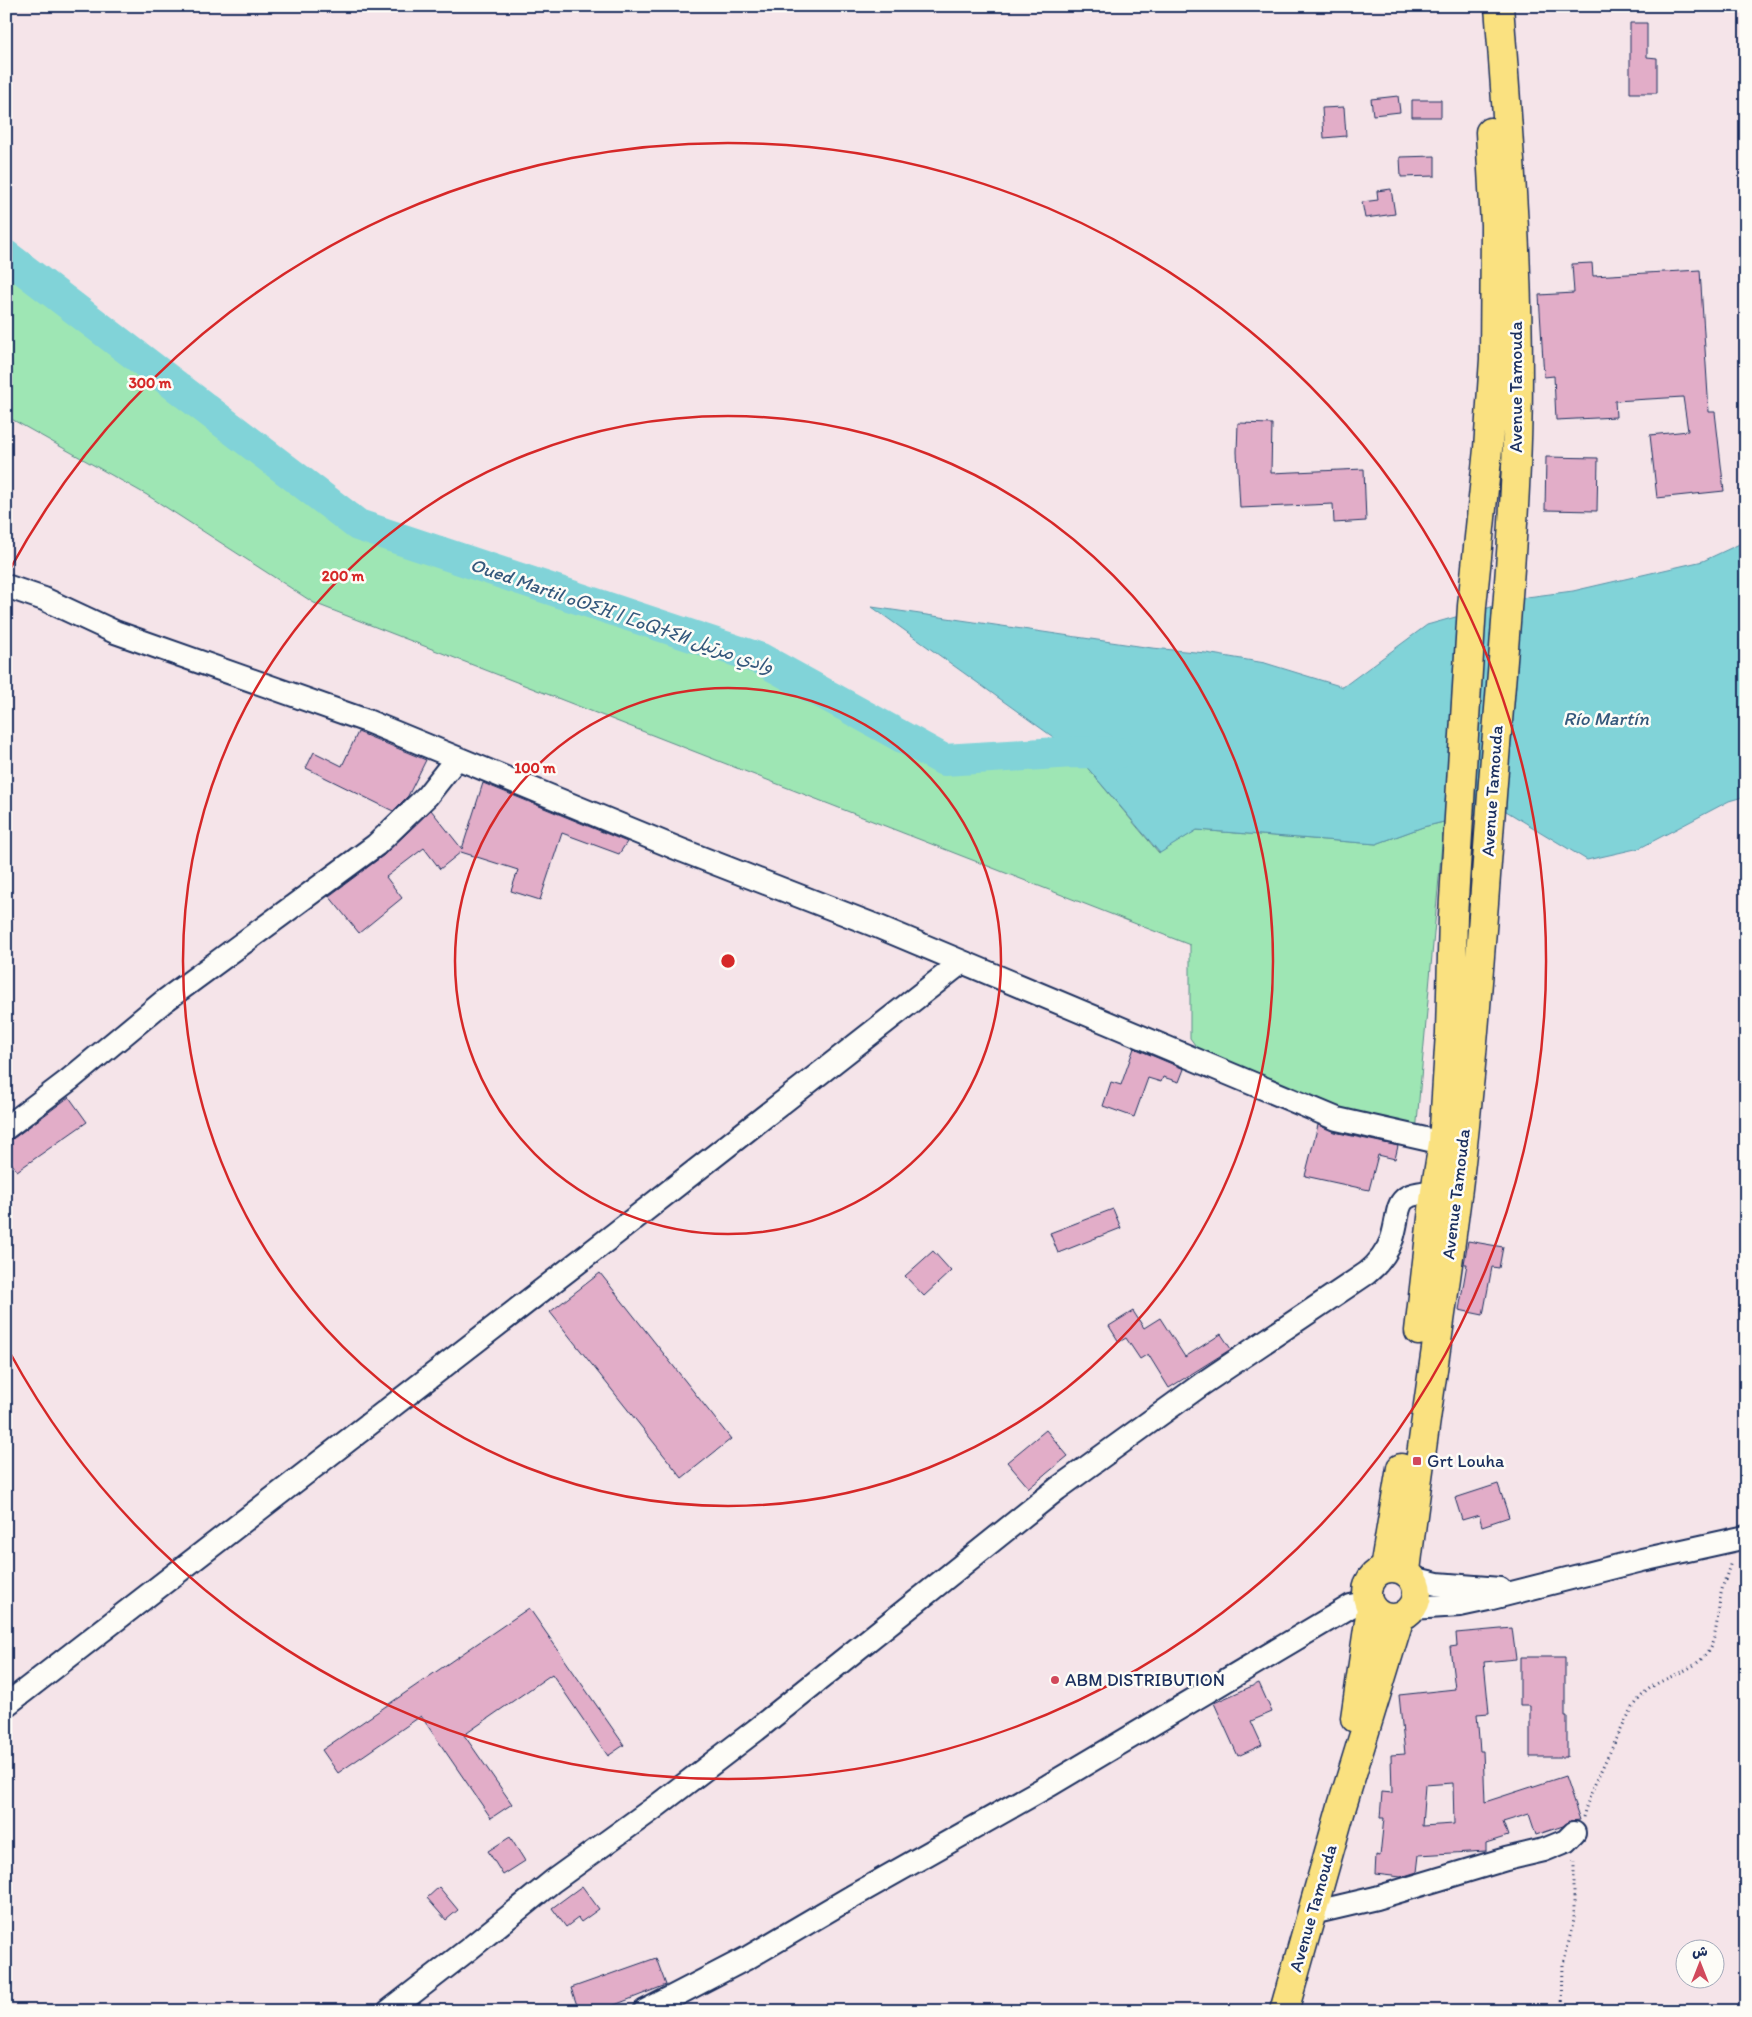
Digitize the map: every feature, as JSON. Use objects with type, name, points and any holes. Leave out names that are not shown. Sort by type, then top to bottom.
[{"type":"highway","name":"Avenue Tamouda","points":[[1342,1806],[1413,1388],[1435,1192],[1443,1143],[1450,1033],[1453,916],[1472,616],[1494,359],[1495,292],[1492,152],[1481,6]]},
{"type":"highway","name":"Avenue Tamouda","points":[[1380,1589],[1420,1457],[1458,1189],[1474,1041],[1516,486],[1518,352],[1516,264],[1500,6]]},
{"type":"highway","name":"Avenue Tamouda","points":[[1284,2011],[1342,1806],[1406,1613],[1418,1593],[1416,1585],[1380,1589]]},
{"type":"highway","points":[[1380,1589],[1376,1614],[1384,1617],[1406,1613]]},
{"type":"street","points":[[6,586],[52,602],[115,632],[311,700],[457,758],[962,962],[1337,1120],[1443,1143]]},
{"type":"street","points":[[6,1128],[69,1080],[164,1002],[376,844],[427,796],[457,758]]},
{"type":"street","points":[[6,1705],[962,962]]},
{"type":"street","points":[[389,2011],[470,1949],[552,1881],[654,1808],[756,1730],[1057,1489],[1202,1384],[1375,1267],[1392,1240],[1400,1205],[1412,1195],[1435,1192]]},
{"type":"street","points":[[1406,1613],[1460,1605],[1529,1590],[1642,1560],[1740,1538]]},
{"type":"street","points":[[645,2011],[749,1957],[1048,1786],[1380,1589],[1437,1584],[1529,1590]]},
{"type":"street","points":[[1312,1913],[1376,1898],[1506,1859],[1544,1850],[1566,1840],[1574,1833]]},
{"type":"path","points":[[1562,2011],[1563,1964],[1574,1920],[1574,1833],[1582,1821],[1588,1798],[1598,1774],[1626,1719],[1638,1701],[1649,1689],[1700,1661],[1710,1646],[1721,1591],[1740,1538]]},
{"type":"green space","points":[[6,256],[358,525],[761,659],[944,760],[1074,752],[1159,853],[1197,830],[1376,844],[1423,827],[1444,822],[1416,1133],[1213,1070],[1190,1038],[1190,945],[314,603],[147,495],[6,416]]},
{"type":"water","name":"Río Martín","points":[[1746,541],[1746,796],[1729,801],[1640,848],[1587,860],[1501,808],[1423,827],[1376,844],[1197,830],[1160,853],[1074,752],[872,607],[1152,648],[1206,653],[1265,663],[1343,687],[1427,625],[1527,597],[1573,591],[1703,561]]},
{"type":"building","points":[[1630,23],[1647,23],[1647,57],[1657,58],[1657,93],[1630,93]]},
{"type":"building","points":[[1398,96],[1400,112],[1373,115],[1371,99]]},
{"type":"building","points":[[1412,100],[1441,100],[1441,117],[1412,117]]},
{"type":"building","points":[[1344,107],[1346,136],[1324,138],[1322,108]]},
{"type":"building","points":[[1435,156],[1435,176],[1401,177],[1400,157]]},
{"type":"building","points":[[1391,189],[1395,214],[1365,218],[1362,202],[1378,200],[1377,191]]},
{"type":"building","points":[[1592,263],[1593,276],[1700,270],[1709,412],[1715,412],[1724,491],[1657,498],[1650,435],[1688,431],[1683,397],[1615,401],[1616,417],[1556,420],[1554,376],[1544,377],[1539,295],[1574,293],[1572,264]]},
{"type":"building","points":[[1238,423],[1272,424],[1271,473],[1364,469],[1366,521],[1334,523],[1333,504],[1240,508],[1237,452]]},
{"type":"building","points":[[1546,457],[1598,458],[1597,511],[1545,510]]},
{"type":"building","points":[[358,732],[426,760],[408,796],[393,811],[306,768],[314,752],[342,766]]},
{"type":"building","points":[[483,783],[627,842],[619,854],[562,833],[540,900],[511,891],[518,870],[461,852],[440,869],[424,848],[386,877],[402,898],[359,933],[329,896],[384,855],[431,810],[462,849]]},
{"type":"building","points":[[1134,1048],[1184,1069],[1179,1082],[1163,1077],[1161,1082],[1148,1078],[1134,1117],[1103,1106],[1111,1082],[1121,1085]]},
{"type":"building","points":[[69,1097],[87,1122],[17,1171],[6,1155],[6,1141],[14,1138]]},
{"type":"building","points":[[1318,1125],[1334,1132],[1398,1146],[1395,1159],[1378,1155],[1369,1190],[1305,1176]]},
{"type":"building","points":[[1113,1209],[1121,1228],[1058,1253],[1050,1233]]},
{"type":"building","points":[[1468,1241],[1503,1247],[1499,1268],[1492,1267],[1483,1315],[1459,1310],[1467,1264],[1464,1264]]},
{"type":"building","points":[[933,1251],[951,1271],[924,1296],[905,1276]]},
{"type":"building","points":[[600,1273],[731,1439],[682,1478],[550,1312]]},
{"type":"building","points":[[1133,1311],[1144,1328],[1160,1318],[1185,1357],[1221,1334],[1231,1349],[1169,1388],[1148,1354],[1140,1359],[1126,1338],[1119,1342],[1109,1326]]},
{"type":"building","points":[[1046,1430],[1068,1456],[1029,1488],[1007,1462]]},
{"type":"building","points":[[1498,1484],[1509,1517],[1482,1526],[1479,1515],[1462,1520],[1455,1498]]},
{"type":"building","points":[[529,1608],[624,1745],[608,1756],[552,1674],[464,1735],[512,1804],[491,1818],[421,1716],[338,1773],[322,1750]]},
{"type":"building","points":[[1512,1628],[1516,1659],[1484,1662],[1489,1713],[1477,1714],[1480,1751],[1483,1751],[1485,1802],[1565,1776],[1580,1820],[1570,1821],[1563,1826],[1536,1835],[1529,1814],[1503,1822],[1508,1836],[1486,1843],[1486,1851],[1419,1855],[1417,1872],[1401,1877],[1375,1874],[1376,1855],[1380,1856],[1384,1818],[1380,1818],[1382,1792],[1392,1793],[1391,1755],[1405,1754],[1399,1695],[1455,1689],[1450,1647],[1457,1646],[1456,1633]],"holes":[[[1453,1783],[1454,1824],[1422,1826],[1425,1785]]]},
{"type":"building","points":[[1520,1657],[1565,1657],[1567,1757],[1530,1757],[1530,1705],[1520,1705]]},
{"type":"building","points":[[1259,1683],[1272,1712],[1251,1721],[1262,1745],[1238,1756],[1214,1703]]},
{"type":"building","points":[[510,1837],[525,1861],[503,1875],[488,1851]]},
{"type":"building","points":[[582,1886],[599,1909],[581,1922],[578,1918],[566,1927],[552,1908]]},
{"type":"building","points":[[439,1887],[458,1910],[446,1920],[427,1898]]},
{"type":"building","points":[[656,1958],[666,1985],[599,2011],[579,2011],[571,1988]]},
{"type":"waterway","name":"Oued Martil ⴰⵙⵉⴼ ⵏ ⵎⴰⵕⵜⵉⵍ وادي مرتيل","points":[[6,256],[358,525],[761,659],[944,760],[1074,752],[1117,753]]},
{"type":"place","name":"Grt Louha","points":[[1417,1461]]},
{"type":"place","name":"ABM DISTRIBUTION","points":[[1055,1680]]}]
